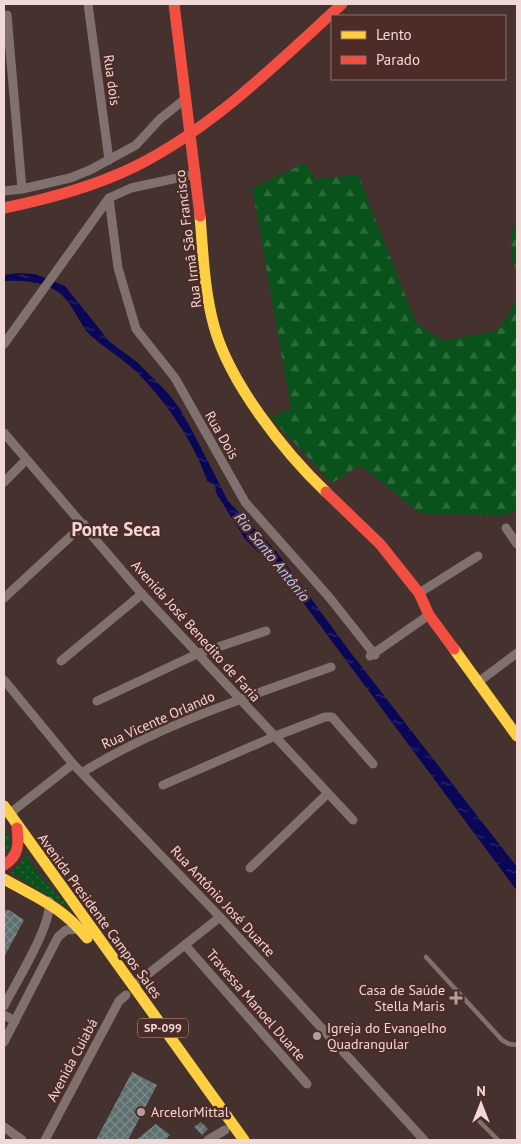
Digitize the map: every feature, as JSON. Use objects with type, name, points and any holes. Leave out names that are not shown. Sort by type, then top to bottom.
[{"type":"main road","name":"Rua Irmã São Francisco","points":[[174,4],[196,174],[206,278],[214,326],[229,362],[256,410],[309,476],[380,544],[419,593],[429,615],[517,736]]},
{"type":"main road","points":[[4,208],[79,189],[134,167],[183,139],[221,110],[342,4]]},
{"type":"main road","points":[[4,865],[12,860],[18,848],[9,814]]},
{"type":"main road","name":"Avenida Presidente Campos Sales","points":[[9,814],[232,1140]]},
{"type":"main road","name":"Avenida Presidente Campos Sales","points":[[6,882],[49,901],[67,914],[129,990],[244,1140]]},
{"type":"street","name":"Rua dois","points":[[88,4],[109,160]]},
{"type":"street","points":[[7,15],[22,189]]},
{"type":"street","points":[[4,191],[22,189],[70,178],[109,160],[136,145],[160,120],[185,99]]},
{"type":"street","points":[[4,344],[60,263],[109,198],[131,188],[196,174]]},
{"type":"street","name":"Rua Dois","points":[[109,198],[118,268],[136,329],[175,378],[245,502],[312,576],[372,656],[429,615]]},
{"type":"street","name":"Avenida José Benedito de Faria","points":[[4,433],[196,654],[353,820]]},
{"type":"street","points":[[4,482],[26,460]]},
{"type":"street","points":[[4,598],[84,524]]},
{"type":"street","points":[[506,528],[517,544]]},
{"type":"street","points":[[419,593],[478,556]]},
{"type":"street","points":[[61,662],[142,594]]},
{"type":"street","points":[[97,701],[196,654],[266,631]]},
{"type":"street","points":[[477,683],[517,653]]},
{"type":"street","name":"Rua Vicente Orlando","points":[[83,772],[123,749],[239,700],[331,667]]},
{"type":"street","name":"Rua Antônio José Duarte","points":[[4,680],[73,764],[83,772],[220,917],[424,1140]]},
{"type":"street","points":[[163,784],[324,717],[332,718],[373,764]]},
{"type":"street","points":[[9,814],[73,764]]},
{"type":"street","points":[[250,868],[327,794]]},
{"type":"street","points":[[4,1006],[42,933],[49,914],[49,901]]},
{"type":"street","name":"Avenida Cuiabá","points":[[44,1140],[119,1001],[129,990],[220,917]]},
{"type":"street","points":[[4,1042],[58,937],[66,930],[81,930]]},
{"type":"street","name":"Travessa Manoel Duarte","points":[[185,945],[307,1084]]},
{"type":"street","points":[[4,1015],[15,1021]]},
{"type":"street","points":[[4,1127],[22,1140]]},
{"type":"street","points":[[208,1140],[225,1130]]},
{"type":"lane","points":[[426,957],[502,1040],[509,1044],[517,1045]]},
{"type":"lane","points":[[479,1121],[498,1140]]},
{"type":"green space","points":[[305,163],[315,179],[358,175],[416,323],[443,341],[496,331],[508,316],[517,297],[517,509],[507,515],[421,514],[360,465],[332,483],[271,418],[291,408],[252,188]]},
{"type":"green space","points":[[517,219],[517,272],[512,260],[511,238]]},
{"type":"green space","points":[[4,827],[10,844],[4,854]]},
{"type":"green space","points":[[25,854],[42,878],[71,909],[11,873],[21,863]]},
{"type":"water","name":"Rio Santo Antônio","points":[[18,273],[35,274],[65,286],[110,342],[137,362],[167,392],[180,409],[228,501],[276,551],[351,653],[517,867],[517,891],[269,557],[259,553],[245,539],[216,493],[215,485],[207,481],[202,466],[186,436],[155,392],[122,359],[90,335],[61,294],[37,283],[4,281],[4,275]]},
{"type":"building","points":[[4,910],[9,910],[24,920],[4,957]]},
{"type":"building","points":[[132,1072],[157,1085],[128,1140],[96,1140]]},
{"type":"building","points":[[201,1122],[208,1129],[202,1135],[194,1127]]},
{"type":"building","points":[[156,1124],[170,1135],[165,1140],[136,1140]]},
{"type":"traffic: slow","points":[[200,216],[208,299],[221,348],[245,393],[276,437],[326,492]]},
{"type":"traffic: slow","points":[[454,649],[517,736]]},
{"type":"traffic: slow","points":[[4,806],[244,1140]]},
{"type":"traffic: slow","points":[[4,879],[69,918],[87,938]]},
{"type":"traffic: jam","points":[[174,4],[200,216]]},
{"type":"traffic: jam","points":[[4,208],[86,186],[134,167],[163,151],[191,133],[243,93],[342,4]]},
{"type":"traffic: jam","points":[[326,492],[380,544],[419,593],[429,615],[454,649]]},
{"type":"traffic: jam","points":[[4,865],[13,858],[17,849],[17,828]]},
{"type":"place","name":"Casa de Saúde Stella Maris","points":[[456,998]]},
{"type":"place","name":"Igreja do Evangelho Quadrangular","points":[[317,1036]]},
{"type":"place","name":"ArcelorMittal","points":[[141,1112]]},
{"type":"district","name":"Ponte Seca","points":[[116,529]]}]
